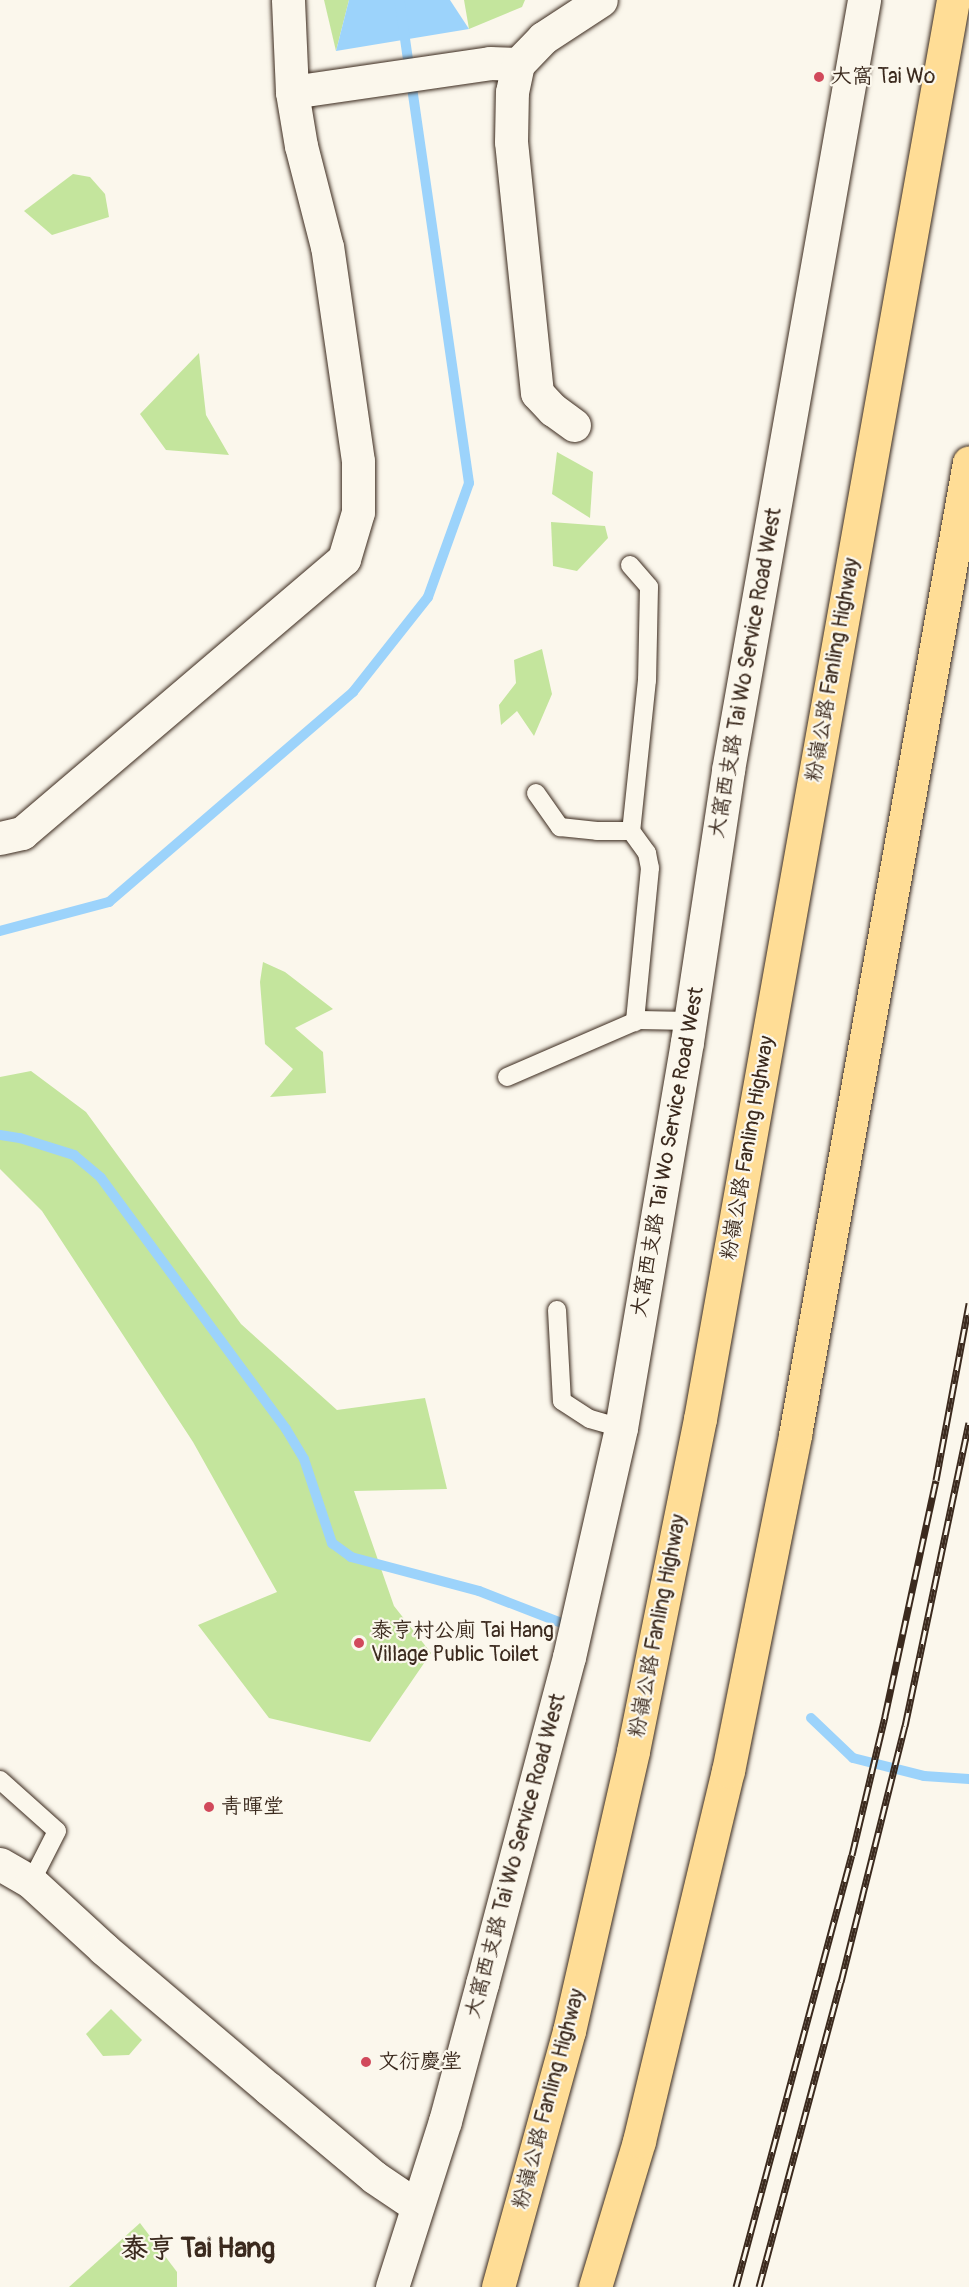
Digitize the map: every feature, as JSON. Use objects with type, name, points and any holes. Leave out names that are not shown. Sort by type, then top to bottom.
[{"type":"highway","name":"粉嶺公路 Fanling Highway","points":[[498,2287],[569,2031],[633,1750],[700,1419],[953,0]]},
{"type":"highway","points":[[595,2287],[639,2141],[728,1771],[795,1435],[969,462]]},
{"type":"main road","points":[[0,838],[22,834],[344,559],[358,512],[358,461],[327,247],[301,146],[292,92],[288,0]]},
{"type":"main road","points":[[292,92],[504,64],[601,0]]},
{"type":"main road","name":"大窩西支路 Tai Wo Service Road West","points":[[392,2287],[445,2121],[569,1657],[621,1428],[691,1021],[730,759],[864,0]]},
{"type":"main road","points":[[504,64],[512,92],[511,142],[537,393],[553,410],[574,425]]},
{"type":"main road","points":[[0,1864],[31,1882],[104,1949],[268,2088],[374,2176],[417,2206]]},
{"type":"lane","points":[[630,565],[649,587],[648,680],[631,831],[648,853],[650,868],[635,1022]]},
{"type":"lane","points":[[536,793],[560,827],[597,831],[631,831]]},
{"type":"lane","points":[[507,1077],[635,1022],[658,1018],[691,1021]]},
{"type":"lane","points":[[557,1310],[562,1401],[590,1419],[621,1428]]},
{"type":"lane","points":[[0,1780],[57,1831],[31,1882]]},
{"type":"green space","points":[[324,0],[349,0],[336,51]]},
{"type":"green space","points":[[464,0],[525,0],[522,7],[469,29]]},
{"type":"green space","points":[[73,174],[90,177],[105,194],[109,217],[52,235],[24,211]]},
{"type":"green space","points":[[199,353],[206,415],[229,455],[166,450],[140,414]]},
{"type":"green space","points":[[557,452],[593,472],[590,518],[552,494]]},
{"type":"green space","points":[[551,522],[605,526],[608,538],[577,571],[553,566]]},
{"type":"green space","points":[[542,649],[552,694],[534,736],[517,711],[501,725],[499,705],[516,683],[514,660]]},
{"type":"green space","points":[[263,962],[285,972],[333,1009],[295,1028],[323,1052],[326,1093],[270,1097],[293,1069],[265,1044],[260,982]]},
{"type":"green space","points":[[31,1071],[86,1112],[241,1324],[337,1410],[425,1398],[447,1489],[354,1491],[394,1606],[431,1653],[370,1742],[269,1718],[198,1625],[277,1592],[193,1442],[42,1211],[0,1169],[0,1077]]},
{"type":"green space","points":[[111,2009],[142,2040],[129,2055],[103,2056],[86,2034]]},
{"type":"green space","points":[[140,2223],[177,2272],[177,2287],[69,2287]]},
{"type":"water","points":[[349,0],[450,0],[469,29],[336,51]]},
{"type":"waterway","points":[[0,931],[109,902],[353,692],[428,597],[469,483],[399,0]]},
{"type":"waterway","points":[[0,1135],[20,1138],[74,1155],[101,1178],[286,1429],[304,1459],[332,1543],[351,1557],[479,1591],[572,1627]]},
{"type":"waterway","points":[[811,1718],[853,1758],[924,1776],[969,1779]]},
{"type":"railway","points":[[736,2287],[852,1855],[885,1716],[936,1480],[969,1303]]},
{"type":"railway","points":[[759,2287],[841,1982],[905,1726],[969,1423]]},
{"type":"place","name":"大窩 Tai Wo","points":[[819,77]]},
{"type":"place","name":"泰亨村公廁 Tai Hang Village Public Toilet","points":[[359,1643]]},
{"type":"place","name":"青暉堂","points":[[209,1807]]},
{"type":"place","name":"文衍慶堂","points":[[366,2062]]},
{"type":"district","name":"泰亨 Tai Hang","points":[[198,2249]]}]
